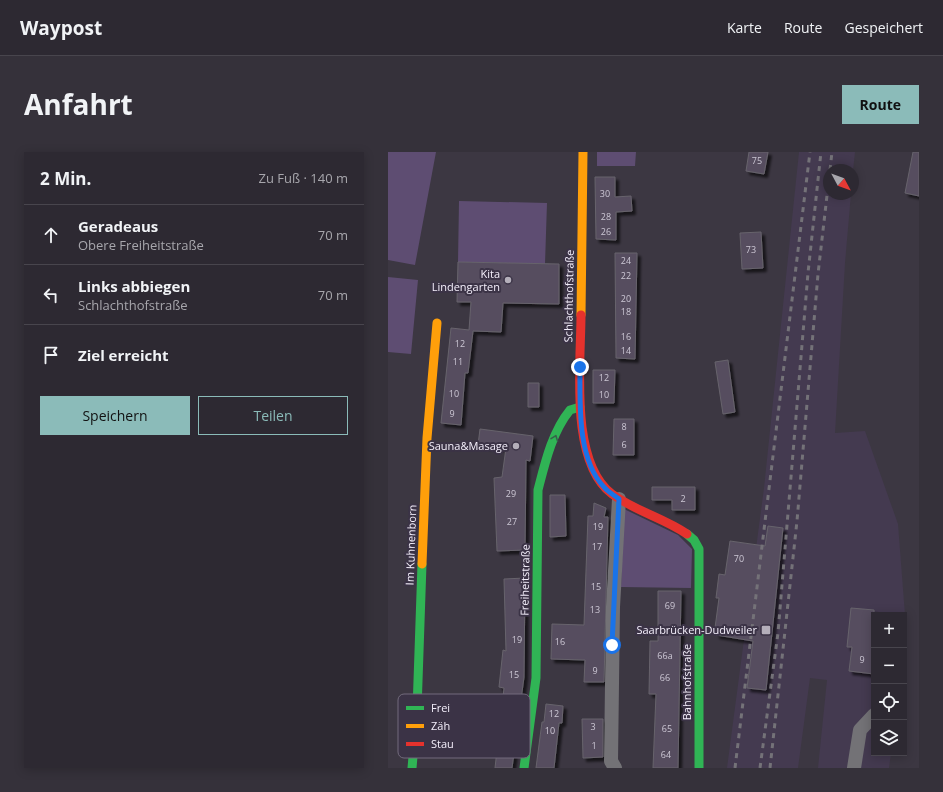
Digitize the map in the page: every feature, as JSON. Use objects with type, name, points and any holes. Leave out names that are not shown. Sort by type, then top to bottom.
[{"type":"street","name":"Schlachthofstraße","points":[[583,152],[580,406],[585,446],[592,468],[604,487],[619,499],[684,531],[696,541],[699,549]]},
{"type":"street","name":"Im Kuhnenborn","points":[[417,694],[428,438],[437,323]]},
{"type":"street","name":"Freiheitstraße","points":[[530,723],[536,678],[538,490],[541,474],[563,419],[570,410],[580,406]]},
{"type":"street","points":[[616,768],[611,761],[612,645],[619,499]]},
{"type":"street","name":"Bahnhofstraße","points":[[699,549],[699,768]]},
{"type":"street","points":[[854,768],[860,730],[871,718]]},
{"type":"street","name":"Im Kuhnenborn","points":[[412,768],[413,758]]},
{"type":"street","name":"Freiheitstraße","points":[[524,768],[525,758]]},
{"type":"shaded area","points":[[388,152],[436,152],[415,265],[388,260]]},
{"type":"shaded area","points":[[597,152],[636,152],[635,166],[597,166]]},
{"type":"shaded area","points":[[799,152],[855,152],[854,164],[823,164],[823,200],[850,200],[845,263],[835,433],[865,431],[898,524],[905,612],[871,612],[871,756],[891,756],[889,768],[818,768],[827,680],[810,678],[798,768],[727,768],[764,488]]},
{"type":"shaded area","points":[[459,201],[547,203],[545,264],[458,262]]},
{"type":"shaded area","points":[[388,277],[418,280],[411,354],[388,352]]},
{"type":"shaded area","points":[[624,509],[678,535],[692,549],[691,588],[621,587]]},
{"type":"building","points":[[749,152],[768,152],[764,174],[746,171]]},
{"type":"building","points":[[913,152],[919,152],[919,196],[905,193]]},
{"type":"building","points":[[595,177],[615,177],[615,197],[631,196],[632,211],[616,212],[616,240],[596,239]]},
{"type":"building","points":[[761,232],[763,268],[742,269],[740,233]]},
{"type":"building","points":[[615,253],[637,253],[635,359],[616,358]]},
{"type":"building","points":[[458,262],[559,264],[559,304],[503,303],[501,332],[473,331],[468,373],[465,373],[461,425],[441,423],[451,328],[469,330],[471,302],[457,302]]},
{"type":"building","points":[[728,360],[735,412],[723,414],[715,362]]},
{"type":"building","points":[[593,370],[615,370],[614,403],[593,403]]},
{"type":"building","points":[[528,383],[539,383],[539,407],[528,407]]},
{"type":"building","points":[[614,419],[634,419],[634,455],[613,455]]},
{"type":"building","points":[[480,429],[533,436],[530,461],[526,460],[525,550],[497,551],[494,478],[502,477],[506,448],[478,445]]},
{"type":"building","points":[[652,487],[695,487],[695,510],[672,510],[672,500],[652,500]]},
{"type":"building","points":[[550,495],[565,495],[566,536],[550,537]]},
{"type":"building","points":[[594,503],[606,508],[604,517],[608,517],[604,682],[584,682],[585,660],[551,659],[552,624],[584,625],[588,516],[593,516]]},
{"type":"building","points":[[768,526],[783,528],[766,690],[747,688],[753,641],[716,635],[717,628],[715,628],[719,598],[716,598],[719,574],[725,575],[730,541],[765,546]]},
{"type":"building","points":[[525,578],[524,677],[522,694],[503,694],[504,688],[499,687],[503,650],[506,651],[504,579]]},
{"type":"building","points":[[658,591],[681,591],[678,768],[653,768],[656,694],[649,694],[650,641],[658,641]]},
{"type":"building","points":[[851,608],[874,610],[874,612],[871,612],[871,674],[849,671],[852,647],[847,647]]},
{"type":"building","points":[[546,704],[563,706],[562,723],[559,723],[554,768],[536,768],[542,722],[544,722]]},
{"type":"building","points":[[582,719],[603,719],[603,757],[583,758]]},
{"type":"building","points":[[496,758],[513,758],[512,768],[495,768]]},
{"type":"railway","points":[[735,768],[810,152]]},
{"type":"railway","points":[[760,768],[778,633],[808,273],[821,152]]},
{"type":"railway","points":[[831,164],[832,152]]},
{"type":"railway","points":[[770,768],[797,521],[818,274],[826,200]]},
{"type":"traffic: fast","points":[[530,723],[536,678],[538,490],[543,469],[558,428],[570,410],[580,407]]},
{"type":"traffic: fast","points":[[687,534],[694,540],[699,549],[699,768]]},
{"type":"traffic: fast","points":[[418,694],[422,564]]},
{"type":"traffic: fast","points":[[412,768],[413,758]]},
{"type":"traffic: fast","points":[[524,768],[525,758]]},
{"type":"traffic: slow","points":[[581,315],[583,152]]},
{"type":"traffic: slow","points":[[422,564],[427,438],[437,323]]},
{"type":"traffic: jam","points":[[581,315],[579,384],[580,410],[583,436],[589,459],[598,479],[612,494],[621,500],[669,523],[687,534]]},
{"type":"place","name":"Kita Lindengarten","points":[[508,280]]},
{"type":"place","name":"Sauna&Masage","points":[[516,446]]},
{"type":"place","name":"Saarbrücken-Dudweiler","points":[[766,630]]},
{"type":"route","points":[[580,367],[580,406],[585,446],[592,468],[604,487],[619,499],[612,645]]}]
